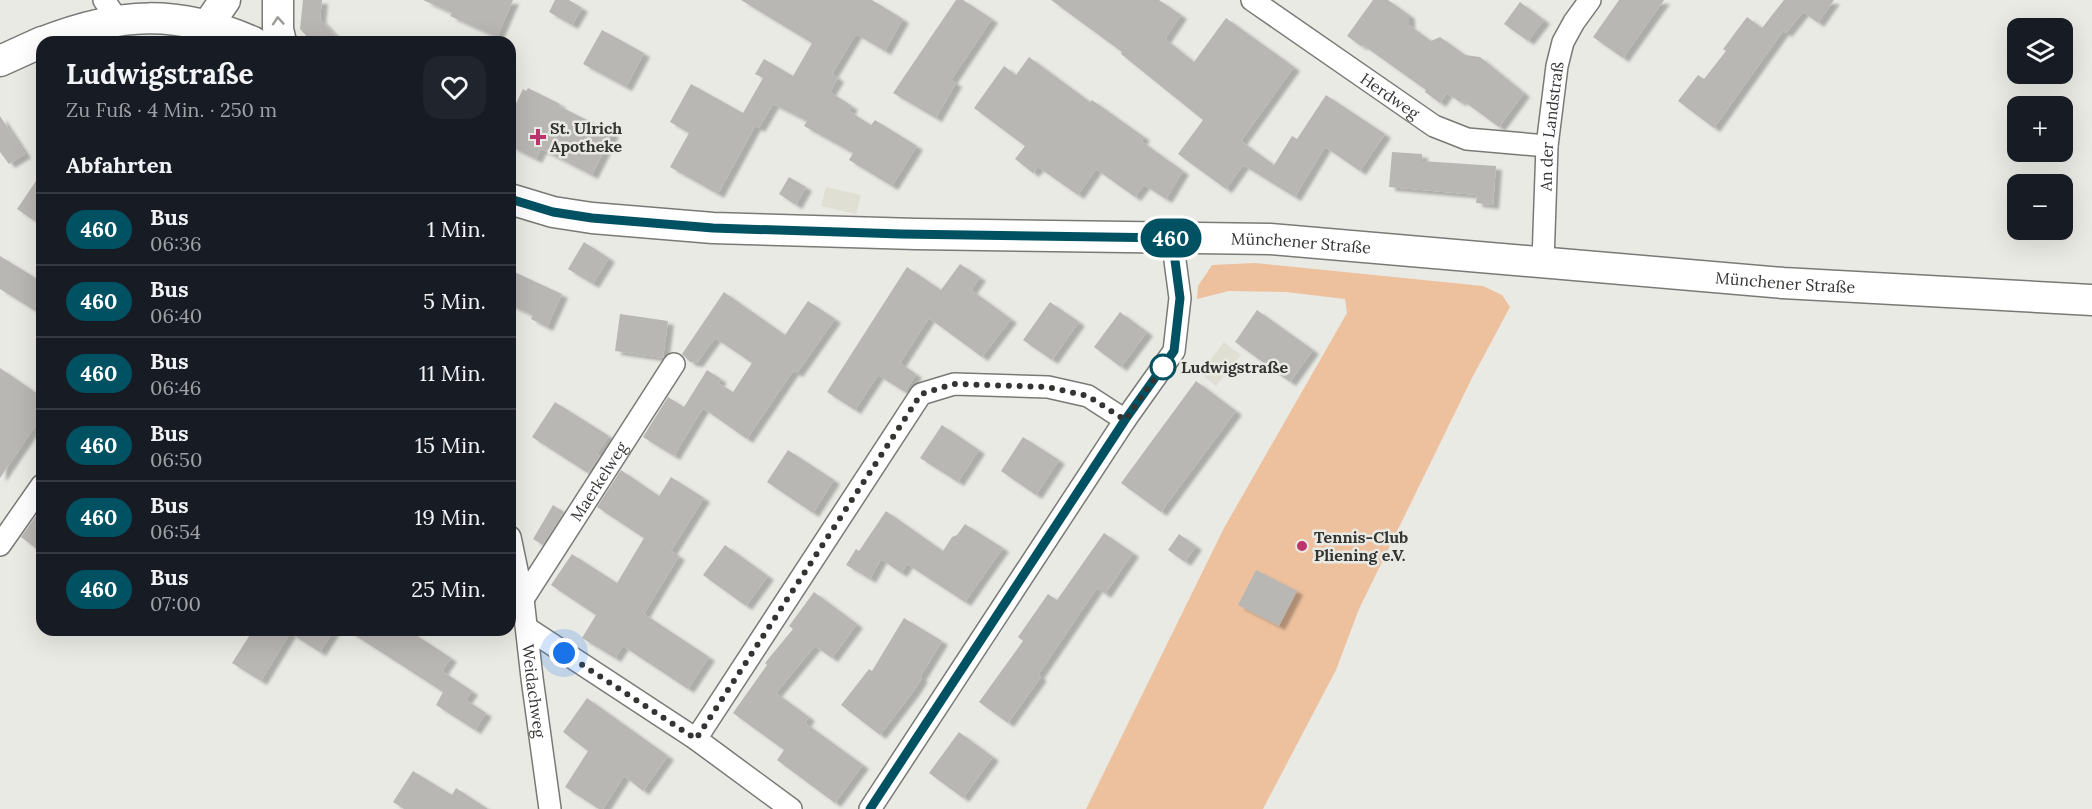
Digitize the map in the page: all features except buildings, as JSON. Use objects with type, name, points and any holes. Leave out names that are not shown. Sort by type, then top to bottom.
[{"type":"main road","points":[[207,26],[225,0]]},
{"type":"main road","points":[[278,0],[280,36]]},
{"type":"main road","points":[[58,36],[111,10],[178,19],[236,36]]},
{"type":"main road","points":[[0,61],[36,45]]},
{"type":"main road","name":"Münchener Straße","points":[[516,201],[553,212],[592,218],[713,228],[896,234],[1269,239],[1783,283],[2092,300]]},
{"type":"street","name":"Herdweg","points":[[1252,0],[1434,126],[1467,139],[1547,146]]},
{"type":"street","name":"An der Landstraß","points":[[1543,261],[1547,146],[1557,66],[1563,42],[1590,0]]},
{"type":"street","points":[[870,809],[1125,420],[1174,351],[1180,298],[1172,238]]},
{"type":"street","name":"Maerkelweg","points":[[524,599],[674,364]]},
{"type":"street","points":[[696,739],[921,394],[954,384],[1048,387],[1088,396],[1125,420]]},
{"type":"street","points":[[1,541],[36,493]]},
{"type":"street","name":"Weidachweg","points":[[516,564],[524,599],[550,809]]},
{"type":"street","points":[[527,628],[696,739],[791,809]]},
{"type":"shaded area","points":[[826,187],[861,195],[856,214],[821,206]]},
{"type":"shaded area","name":"Tennis-Club Pliening e.V.","points":[[1255,263],[1483,286],[1502,295],[1510,307],[1472,378],[1359,609],[1336,670],[1263,809],[1086,809],[1224,528],[1347,313],[1345,299],[1286,292],[1229,291],[1197,299],[1198,286],[1212,265]]},
{"type":"shaded area","points":[[1224,342],[1241,355],[1216,386],[1200,373]]},
{"type":"bus line","name":"460","points":[[516,201],[553,212],[592,218],[713,228],[901,234],[1172,238],[1180,298],[1174,351],[1125,420],[870,809]]},
{"type":"place","name":"St. Ulrich Apotheke","points":[[538,137]]},
{"type":"place","name":"Ludwigstraße","points":[[1163,367]]},
{"type":"place","name":"Tennis-Club Pliening e.V.","points":[[1302,546]]},
{"type":"route","points":[[564,653],[696,739],[921,394],[954,384],[1048,387],[1088,396],[1125,420],[1163,367]]}]
